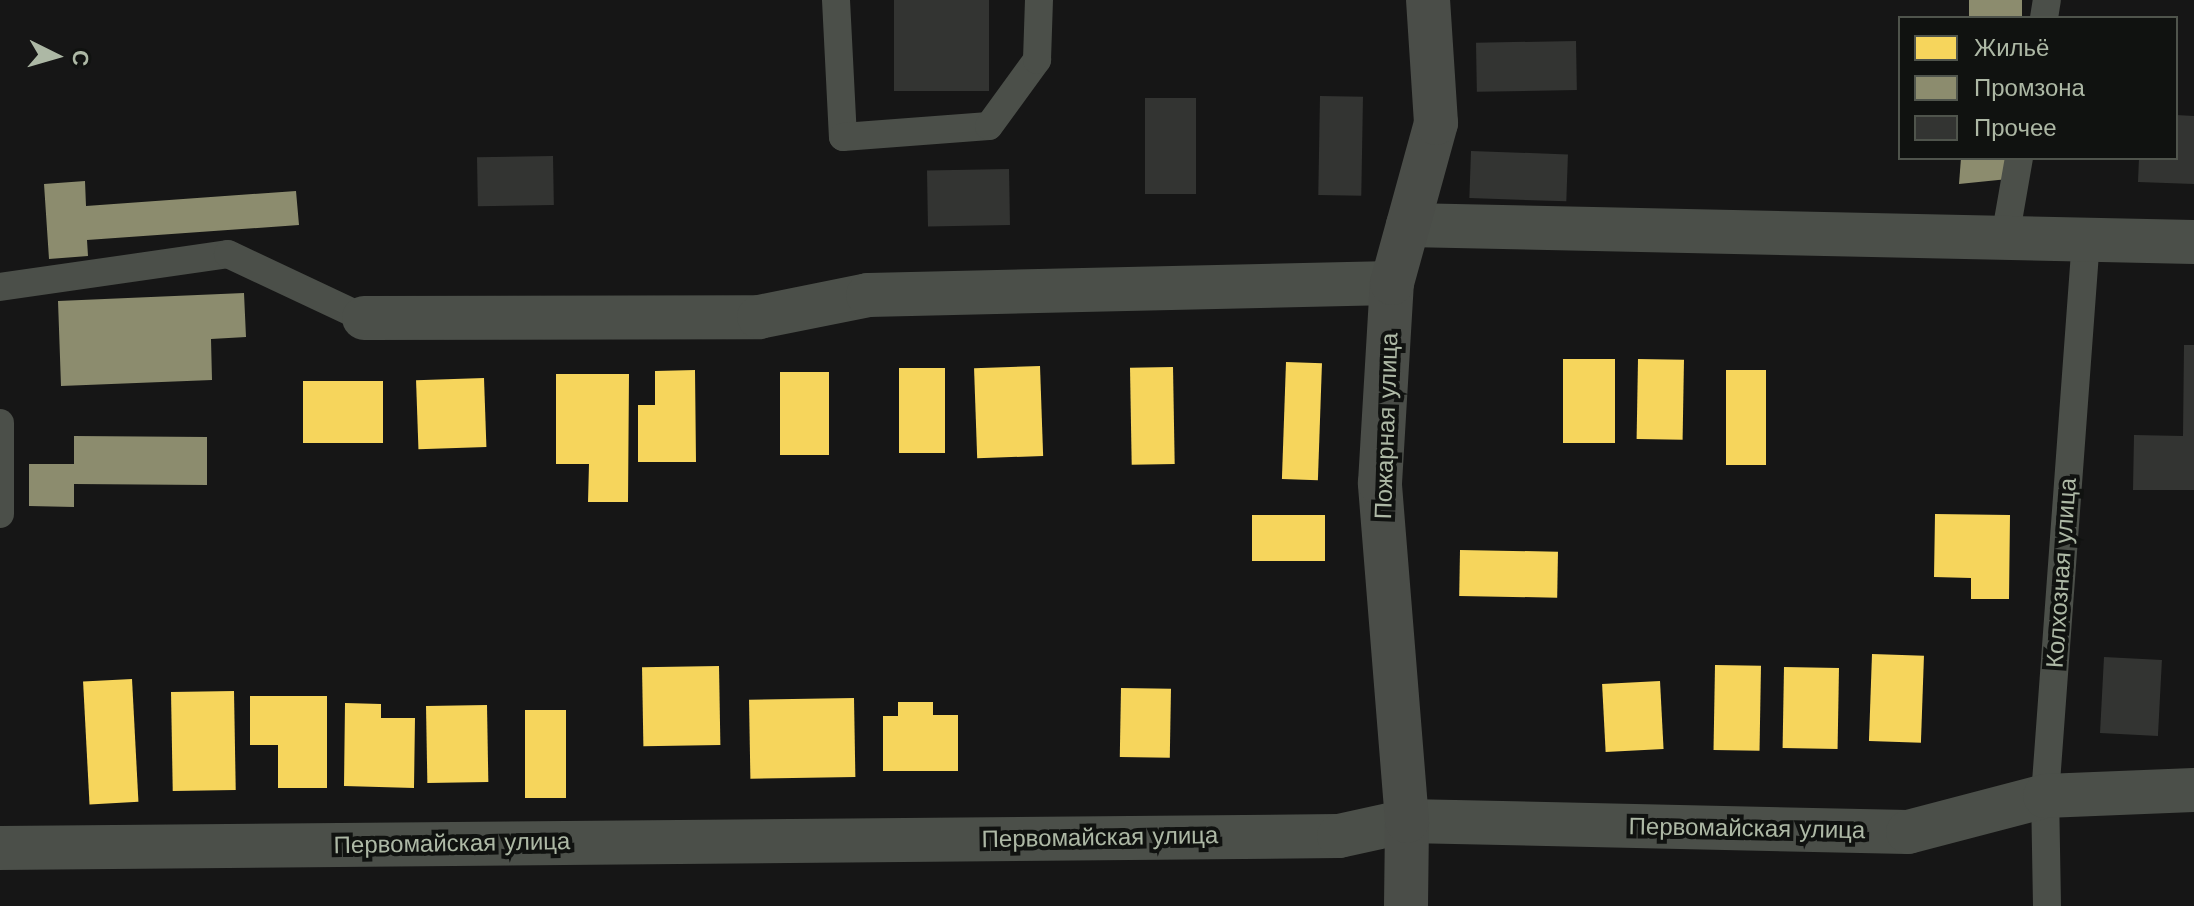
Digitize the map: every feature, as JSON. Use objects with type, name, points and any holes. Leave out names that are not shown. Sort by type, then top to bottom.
[{"type":"street","name":"Пожарная улица","points":[[1406,906],[1407,821],[1380,483],[1392,283],[1436,123],[1428,0]]},
{"type":"street","points":[[1408,225],[2194,242]]},
{"type":"street","points":[[364,318],[759,317],[868,295],[1392,283]]},
{"type":"street","name":"Первомайская улица","points":[[0,848],[1339,836],[1407,821],[1908,832],[2045,796],[2194,790]]},
{"type":"lane","points":[[836,0],[843,137],[989,126],[1037,60],[1039,0]]},
{"type":"lane","points":[[2005,238],[2019,160]]},
{"type":"lane","name":"Колхозная улица","points":[[2047,906],[2045,796],[2086,239]]},
{"type":"lane","points":[[0,287],[228,254],[364,318]]},
{"type":"lane","points":[[0,423],[0,514]]},
{"type":"building: Жильё","points":[[1563,359],[1615,359],[1615,443],[1563,443]]},
{"type":"building: Жильё","points":[[1638,359],[1684,360],[1683,440],[1637,439]]},
{"type":"building: Жильё","points":[[1286,362],[1322,363],[1318,480],[1282,479]]},
{"type":"building: Жильё","points":[[1040,366],[1043,456],[977,458],[974,368]]},
{"type":"building: Жильё","points":[[1173,367],[1175,464],[1132,465],[1130,368]]},
{"type":"building: Жильё","points":[[899,368],[945,368],[945,453],[899,453]]},
{"type":"building: Жильё","points":[[695,370],[696,462],[638,462],[638,405],[655,405],[655,371]]},
{"type":"building: Жильё","points":[[1726,370],[1766,370],[1766,465],[1726,465]]},
{"type":"building: Жильё","points":[[780,372],[829,372],[829,455],[780,455]]},
{"type":"building: Жильё","points":[[556,374],[629,374],[628,502],[588,502],[589,464],[556,464]]},
{"type":"building: Жильё","points":[[484,378],[486,447],[418,449],[416,380]]},
{"type":"building: Жильё","points":[[303,381],[383,381],[383,443],[303,443]]},
{"type":"building: Жильё","points":[[1935,514],[2010,515],[2009,599],[1971,599],[1971,578],[1934,577]]},
{"type":"building: Жильё","points":[[1252,515],[1325,515],[1325,561],[1252,561]]},
{"type":"building: Жильё","points":[[1460,550],[1558,552],[1557,598],[1459,596]]},
{"type":"building: Жильё","points":[[1872,654],[1924,656],[1921,743],[1869,741]]},
{"type":"building: Жильё","points":[[1715,665],[1761,666],[1760,751],[1714,750]]},
{"type":"building: Жильё","points":[[719,666],[720,745],[643,746],[642,667]]},
{"type":"building: Жильё","points":[[1784,667],[1839,668],[1838,749],[1783,748]]},
{"type":"building: Жильё","points":[[132,679],[138,802],[90,804],[83,682]]},
{"type":"building: Жильё","points":[[1660,681],[1664,749],[1606,752],[1602,684]]},
{"type":"building: Жильё","points":[[1121,688],[1171,689],[1170,758],[1120,757]]},
{"type":"building: Жильё","points":[[234,691],[236,790],[173,791],[171,692]]},
{"type":"building: Жильё","points":[[250,696],[327,696],[327,788],[278,788],[278,745],[250,745]]},
{"type":"building: Жильё","points":[[854,698],[855,777],[750,779],[749,700]]},
{"type":"building: Жильё","points":[[898,702],[933,702],[933,715],[958,715],[958,771],[883,771],[883,716],[898,716]]},
{"type":"building: Жильё","points":[[345,703],[381,704],[381,718],[415,718],[414,788],[344,786]]},
{"type":"building: Жильё","points":[[487,705],[488,782],[427,783],[426,706]]},
{"type":"building: Жильё","points":[[525,710],[566,710],[566,798],[525,798]]},
{"type":"building: Промзона","points":[[1969,0],[2022,0],[2022,16],[1969,16]]},
{"type":"building: Промзона","points":[[1961,160],[2009,160],[2008,179],[1959,184]]},
{"type":"building: Промзона","points":[[85,181],[86,206],[296,191],[299,225],[87,240],[88,256],[49,259],[44,184]]},
{"type":"building: Промзона","points":[[244,293],[246,337],[211,339],[212,380],[61,386],[58,301]]},
{"type":"building: Промзона","points":[[74,436],[207,437],[207,485],[74,484],[74,507],[29,506],[29,464],[74,464]]},
{"type":"building: Прочее","points":[[894,0],[989,0],[989,91],[894,91]]},
{"type":"building: Прочее","points":[[1576,41],[1577,90],[1477,92],[1476,43]]},
{"type":"building: Прочее","points":[[1320,96],[1363,97],[1361,196],[1318,195]]},
{"type":"building: Прочее","points":[[1145,98],[1196,98],[1196,194],[1145,194]]},
{"type":"building: Прочее","points":[[2178,115],[2194,116],[2194,184],[2138,182],[2139,160],[2178,160]]},
{"type":"building: Прочее","points":[[1471,151],[1568,154],[1566,201],[1469,198]]},
{"type":"building: Прочее","points":[[553,156],[554,205],[478,206],[477,157]]},
{"type":"building: Прочее","points":[[1009,169],[1010,225],[928,226],[927,170]]},
{"type":"building: Прочее","points":[[2184,345],[2194,345],[2194,490],[2133,490],[2134,435],[2183,436]]},
{"type":"building: Прочее","points":[[2104,657],[2162,660],[2158,736],[2100,733]]}]
